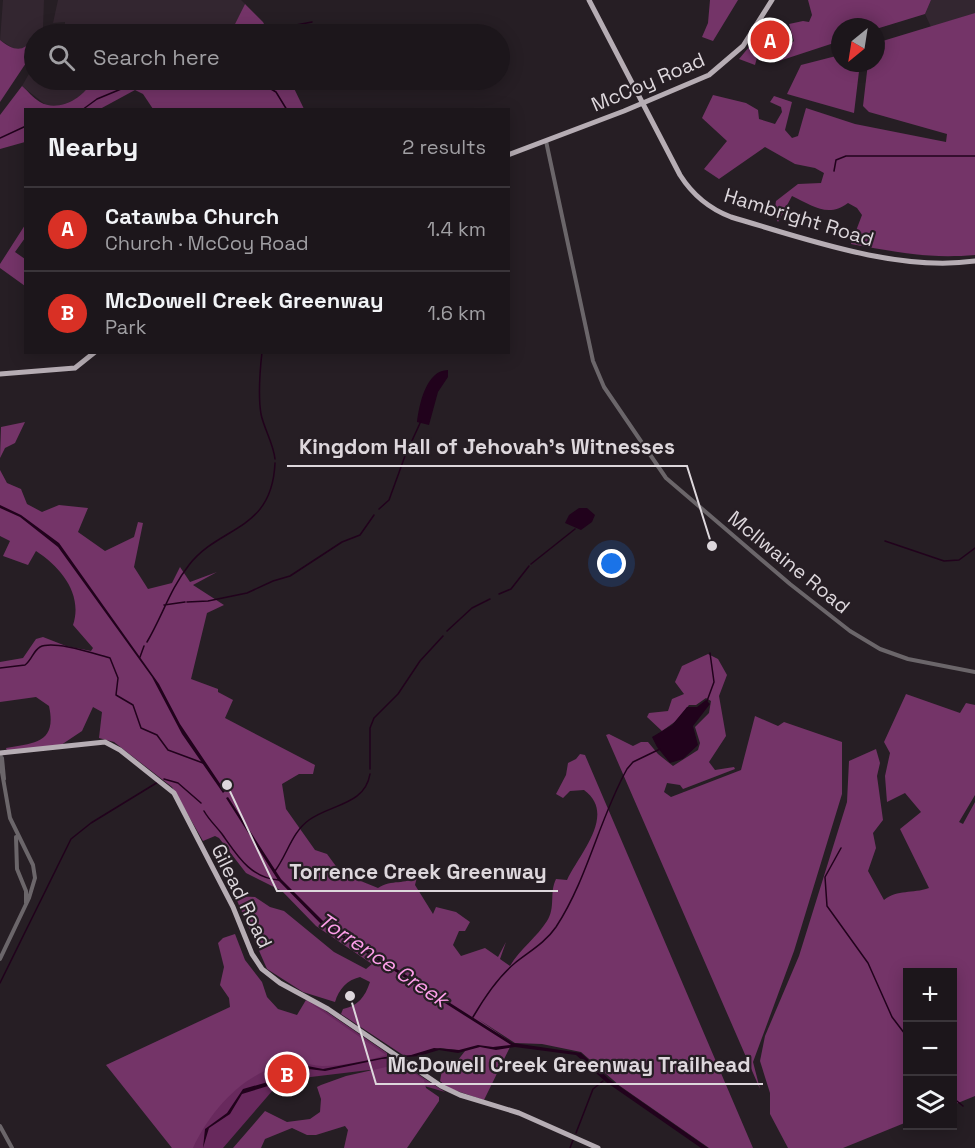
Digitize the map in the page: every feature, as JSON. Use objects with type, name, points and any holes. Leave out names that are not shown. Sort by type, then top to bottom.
[{"type":"main road","name":"Hambright Road","points":[[590,0],[681,178],[701,199],[723,214],[893,260],[932,264],[975,261]]},
{"type":"main road","name":"McCoy Road","points":[[510,154],[643,104],[693,83],[722,66],[743,46],[772,0]]},
{"type":"main road","points":[[0,374],[75,368],[92,354]]},
{"type":"main road","name":"Gilead Road","points":[[1,755],[105,742],[116,747],[163,782],[181,805],[233,907],[257,963],[272,978],[328,1009],[451,1091],[509,1109],[598,1148]]},
{"type":"street","name":"McIlwaine Road","points":[[546,141],[593,361],[604,387],[661,473],[682,494],[858,637],[898,656],[975,672]]},
{"type":"street","points":[[0,959],[34,885],[34,871],[15,833],[9,814],[1,755]]},
{"type":"street","points":[[15,833],[17,869],[26,891],[26,903]]},
{"type":"street","points":[[0,1126],[12,1148]]},
{"type":"shaded area","points":[[3,0],[44,0],[43,24],[24,24],[24,49],[16,50],[0,40]]},
{"type":"shaded area","points":[[58,0],[241,0],[245,4],[235,24],[53,23]]},
{"type":"shaded area","points":[[710,0],[738,0],[713,41],[702,37],[708,23]]},
{"type":"shaded area","points":[[808,0],[931,0],[925,14],[885,26],[885,18],[831,18],[831,44],[779,61],[758,54],[755,65],[739,59],[749,47],[777,55],[794,41],[789,24],[809,22],[812,15]]},
{"type":"shaded area","points":[[931,0],[975,0],[975,13],[931,27],[925,14]]},
{"type":"shaded area","points":[[245,4],[264,24],[235,24]]},
{"type":"shaded area","points":[[975,13],[975,255],[927,255],[851,244],[862,215],[857,208],[848,203],[834,210],[827,210],[814,207],[792,196],[778,222],[774,215],[776,201],[798,184],[821,183],[824,173],[815,168],[795,164],[765,147],[719,179],[704,169],[727,141],[702,118],[713,95],[746,103],[758,110],[759,119],[775,124],[782,112],[781,107],[770,102],[774,96],[792,102],[785,130],[792,138],[798,136],[806,108],[855,124],[946,142],[947,134],[869,112],[863,106],[867,72],[885,72],[885,40]]},
{"type":"shaded area","points":[[0,40],[14,48],[24,47],[24,66],[0,102]]},
{"type":"shaded area","points":[[831,57],[831,72],[859,72],[854,113],[787,94],[801,65]]},
{"type":"shaded area","points":[[22,86],[35,99],[47,105],[68,103],[86,90],[135,90],[102,108],[24,108],[24,142],[0,149],[0,115]]},
{"type":"shaded area","points":[[27,90],[86,90],[74,100],[60,106],[47,106]]},
{"type":"shaded area","points":[[135,90],[295,90],[304,108],[152,108],[143,94]]},
{"type":"shaded area","points":[[24,227],[24,239],[15,252],[24,258],[24,285],[0,268],[0,264]]},
{"type":"shaded area","points":[[448,370],[448,377],[438,392],[429,425],[417,422],[422,398],[429,382],[440,372]]},
{"type":"shaded area","points":[[25,422],[15,443],[5,448],[0,458],[1,427]]},
{"type":"shaded area","points":[[0,470],[7,483],[21,489],[27,504],[42,512],[59,505],[88,508],[78,532],[105,551],[134,537],[138,522],[143,523],[134,567],[148,589],[172,583],[180,567],[190,582],[217,572],[193,585],[224,605],[207,613],[191,679],[218,689],[218,692],[233,700],[225,718],[315,765],[313,774],[299,774],[282,784],[286,809],[315,850],[327,854],[341,873],[378,888],[417,877],[415,885],[433,914],[436,907],[456,912],[470,922],[465,931],[459,931],[453,945],[461,956],[485,948],[498,957],[506,942],[500,959],[510,966],[547,921],[550,916],[556,879],[567,880],[587,846],[597,822],[597,810],[593,800],[584,790],[570,791],[563,798],[556,794],[566,775],[568,763],[580,754],[585,755],[753,1148],[709,1148],[620,1086],[581,1052],[542,1044],[515,1043],[478,1019],[518,1047],[510,1047],[484,1100],[448,1088],[440,1081],[443,1065],[458,1060],[465,1051],[440,1048],[406,1057],[341,1014],[343,1009],[353,1006],[360,1000],[370,982],[360,977],[351,980],[341,989],[335,1002],[303,992],[267,969],[235,896],[255,897],[270,907],[284,911],[334,952],[366,969],[372,964],[316,926],[282,891],[246,873],[219,838],[215,836],[203,841],[172,787],[114,742],[99,738],[102,712],[93,707],[82,731],[61,745],[7,751],[6,748],[26,745],[41,739],[47,734],[51,718],[49,706],[36,697],[0,702],[0,662],[23,658],[36,639],[43,637],[66,646],[91,651],[93,648],[73,625],[75,603],[73,593],[62,574],[36,551],[28,565],[3,556],[10,541],[0,536]]},
{"type":"shaded area","points":[[0,505],[21,515],[59,543],[159,684],[180,724],[225,791],[223,793],[182,734],[152,677],[58,547],[20,517],[0,508]]},
{"type":"shaded area","points":[[579,508],[587,508],[595,515],[592,522],[581,530],[565,523],[569,515]]},
{"type":"shaded area","points":[[708,654],[718,659],[727,675],[719,696],[726,736],[709,762],[715,770],[734,767],[735,769],[683,789],[680,785],[667,783],[664,792],[671,797],[741,770],[755,716],[778,726],[784,722],[842,742],[842,794],[794,951],[753,1062],[760,1089],[606,735],[609,734],[633,746],[641,742],[648,742],[673,766],[698,750],[700,743],[695,727],[709,713],[711,701],[706,698],[696,705],[689,705],[676,721],[662,731],[647,717],[649,713],[668,711],[672,699],[684,694],[675,682],[682,666]]},
{"type":"shaded area","points":[[906,694],[960,713],[966,703],[975,705],[975,795],[959,822],[963,824],[975,802],[975,1096],[957,1103],[957,968],[903,968],[903,1124],[843,1148],[788,1148],[770,1114],[770,1093],[760,1061],[765,1036],[799,956],[847,802],[849,761],[876,749],[880,763],[877,776],[883,820],[873,833],[876,848],[868,871],[884,900],[895,894],[929,888],[900,829],[921,812],[905,793],[887,802],[885,776],[890,753],[884,742]]},
{"type":"shaded area","points":[[706,700],[710,704],[693,726],[698,745],[683,759],[670,763],[652,737],[672,725],[687,707],[697,707]]},
{"type":"shaded area","points":[[228,797],[281,879],[326,924],[513,1043],[581,1053],[609,1079],[708,1148],[701,1148],[606,1082],[576,1055],[515,1047],[496,1050],[480,1047],[458,1053],[439,1050],[419,1056],[382,1059],[325,1071],[292,1067],[268,1086],[242,1094],[230,1114],[209,1128],[203,1148],[205,1129],[227,1113],[243,1089],[268,1082],[288,1066],[297,1064],[323,1069],[385,1057],[411,1055],[434,1048],[459,1050],[478,1045],[493,1047],[511,1045],[322,925],[278,880],[226,798]]},
{"type":"shaded area","points":[[235,934],[245,960],[262,982],[267,997],[278,1009],[297,1015],[306,1000],[386,1055],[338,1065],[295,1063],[262,1072],[233,1092],[221,1105],[193,1148],[172,1148],[106,1065],[230,1007],[229,998],[220,985],[224,967],[218,943],[223,938]]},
{"type":"shaded area","points":[[308,999],[387,1053],[387,1056],[445,1092],[369,1070],[294,1079],[273,1090],[223,1148],[172,1148],[167,1139],[173,1117],[296,1022]]},
{"type":"shaded area","points":[[395,1065],[403,1066],[424,1080],[426,1088],[439,1097],[439,1101],[407,1148],[344,1148],[348,1130],[345,1126],[316,1135],[307,1135],[292,1128],[265,1139],[261,1148],[233,1148],[265,1111],[287,1122],[310,1119],[320,1112],[321,1099],[317,1087],[346,1076]]},
{"type":"waterway","points":[[301,24],[312,22]]},
{"type":"waterway","points":[[85,108],[97,99],[119,90]]},
{"type":"waterway","points":[[273,90],[286,108]]},
{"type":"waterway","points":[[0,138],[24,127]]},
{"type":"waterway","points":[[834,171],[836,160],[846,156],[975,156]]},
{"type":"waterway","points":[[262,354],[260,407],[275,459]]},
{"type":"waterway","points":[[379,509],[389,500],[421,421]]},
{"type":"waterway","points":[[147,642],[189,565],[201,552],[255,515],[265,502],[272,486],[275,463]]},
{"type":"waterway","points":[[187,602],[208,601],[247,593],[290,576],[342,542],[360,535],[374,515]]},
{"type":"waterway","points":[[531,564],[575,529]]},
{"type":"waterway","points":[[885,541],[944,561],[959,560],[975,548]]},
{"type":"waterway","points":[[499,594],[511,589],[529,566]]},
{"type":"waterway","points":[[447,631],[472,608],[490,599]]},
{"type":"waterway","points":[[164,605],[185,602]]},
{"type":"waterway","points":[[370,769],[370,728],[374,718],[398,694],[420,661],[443,636]]},
{"type":"waterway","points":[[0,668],[25,665],[40,647],[46,645],[75,648],[110,658],[118,678],[116,695],[133,705],[141,728],[157,735],[168,750],[203,763]]},
{"type":"waterway","points":[[140,657],[144,646]]},
{"type":"waterway","points":[[707,701],[714,682],[710,653]]},
{"type":"waterway","points":[[473,1017],[503,975],[552,933],[577,889],[617,788],[627,769],[633,762],[660,749]]},
{"type":"waterway","points":[[275,871],[303,825],[318,815],[354,798],[367,784],[370,774]]},
{"type":"waterway","points":[[164,779],[178,783],[201,803]]},
{"type":"waterway","points":[[0,983],[71,839],[91,823],[158,782]]},
{"type":"waterway","points":[[204,811],[245,864],[260,875],[279,880]]},
{"type":"waterway","points":[[841,848],[825,877],[827,906],[868,963],[892,1017],[903,1031]]},
{"type":"waterway","points":[[576,1133],[593,1089],[603,1081]]},
{"type":"waterway","points":[[957,1101],[963,1106]]},
{"type":"waterway","points":[[570,1148],[573,1140]]},
{"type":"place","name":"Catawba Church","points":[[770,40]]},
{"type":"place","name":"Kingdom Hall of Jehovah’s Witnesses","points":[[712,546]]},
{"type":"place","name":"Torrence Creek Greenway","points":[[227,785]]},
{"type":"place","name":"McDowell Creek Greenway Trailhead","points":[[350,996]]},
{"type":"place","name":"McDowell Creek Greenway","points":[[287,1074]]},
{"type":"water label","name":"Torrence Creek","points":[[383,960]]}]
